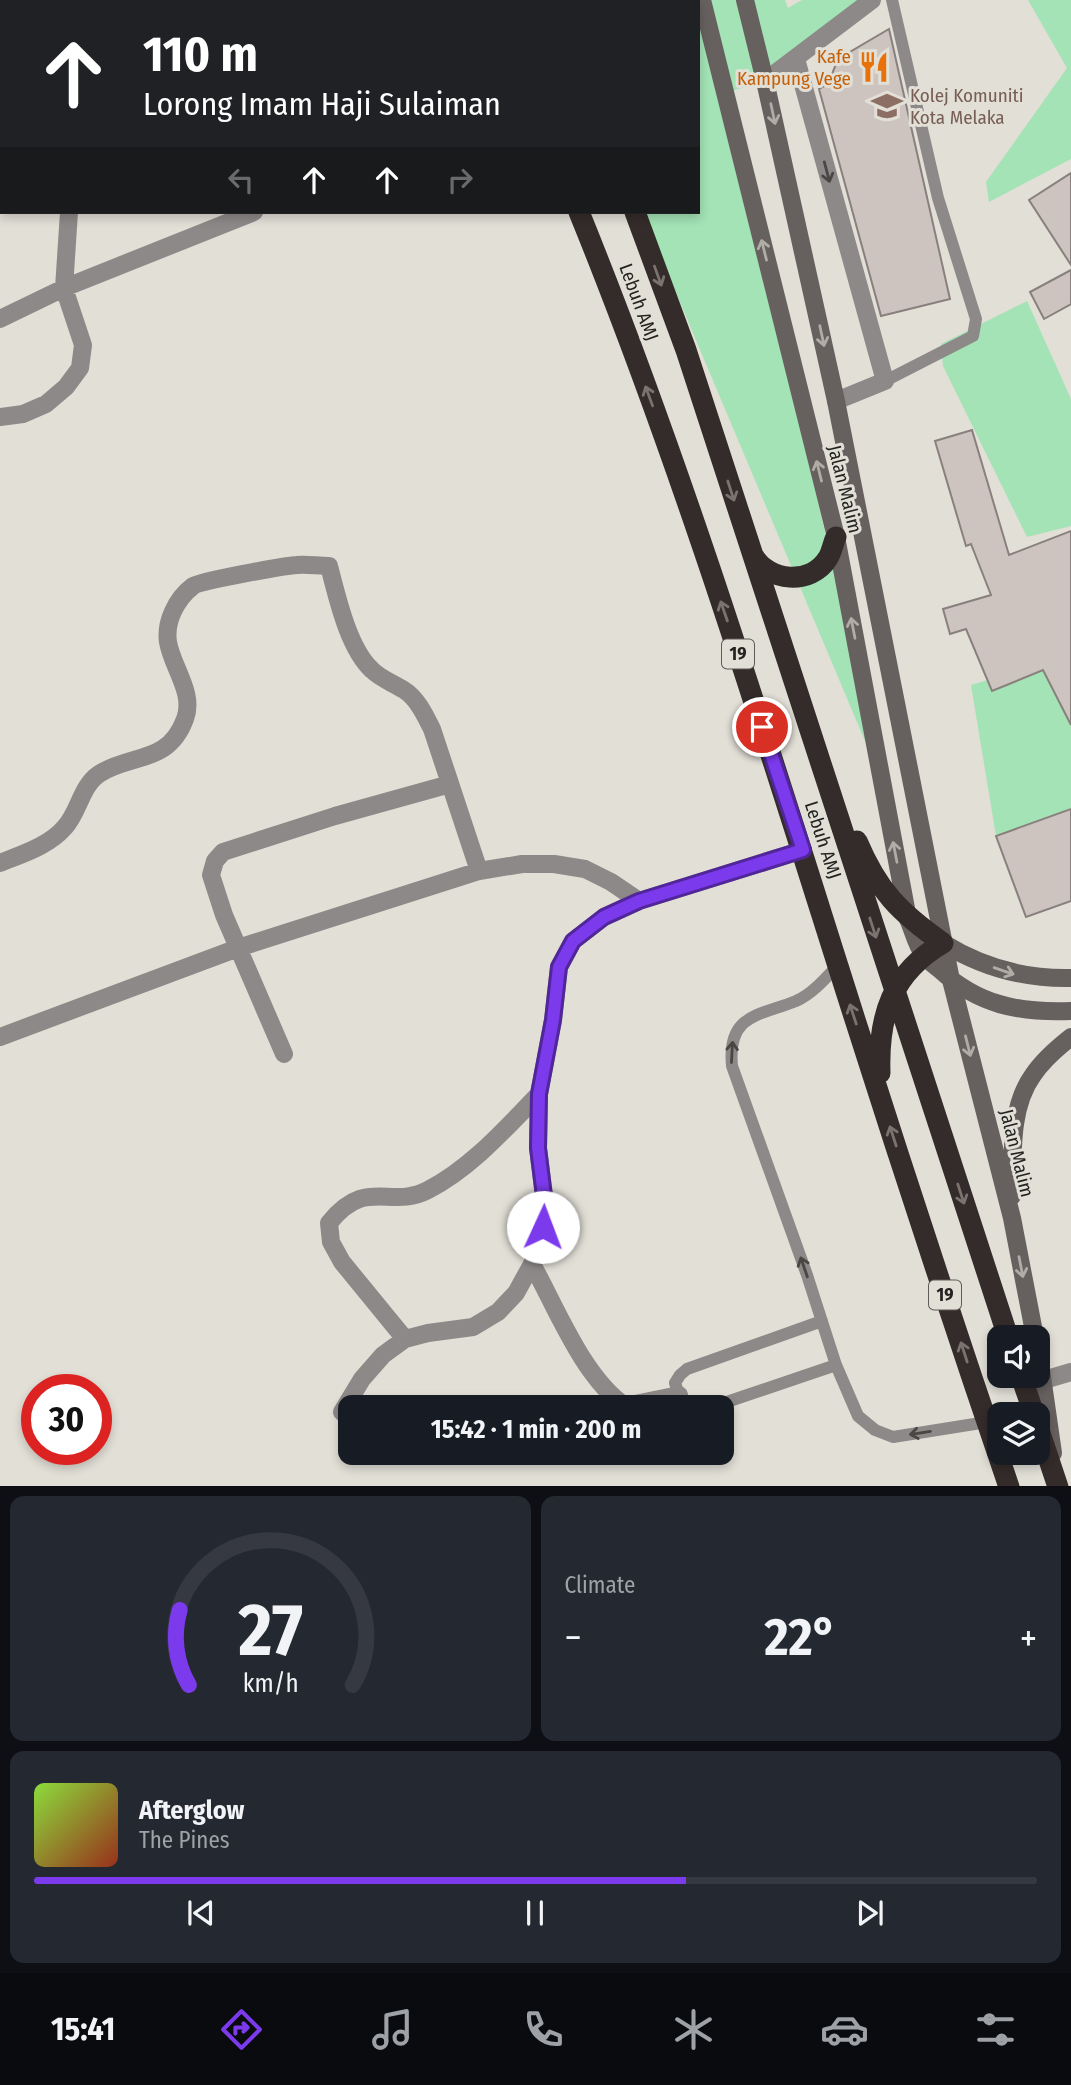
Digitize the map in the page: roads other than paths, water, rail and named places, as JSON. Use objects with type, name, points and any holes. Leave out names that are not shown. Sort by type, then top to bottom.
[{"type":"highway","name":"Lebuh AMJ","points":[[580,214],[666,442],[803,850],[882,1103],[987,1422]]},
{"type":"highway","name":"Lebuh AMJ","points":[[636,214],[686,350],[1004,1325]]},
{"type":"highway","points":[[748,544],[758,563],[772,574],[790,579],[811,573],[827,560],[835,537]]},
{"type":"highway","points":[[808,723],[863,855],[876,878],[908,919],[943,943],[923,954],[893,989],[879,1046],[882,1103]]},
{"type":"highway","points":[[1050,1462],[1058,1486]]},
{"type":"highway","name":"Lebuh AMJ","points":[[1002,1465],[1009,1486]]},
{"type":"main road","name":"Jalan Malim","points":[[702,0],[835,537],[908,919],[923,954],[951,980]]},
{"type":"main road","name":"Jalan Malim","points":[[745,0],[836,401],[951,980],[1012,1218],[1033,1325]]},
{"type":"main road","points":[[943,943],[963,956],[1016,975],[1044,979],[1071,978]]},
{"type":"main road","points":[[951,980],[972,995],[998,1005],[1050,1012],[1071,1011]]},
{"type":"main road","points":[[1012,1218],[1014,1133],[1022,1096],[1032,1076],[1048,1056],[1071,1037]]},
{"type":"main road","points":[[1045,1388],[1058,1486]]},
{"type":"street","points":[[765,81],[872,0]]},
{"type":"street","points":[[796,59],[885,381],[836,401]]},
{"type":"street","points":[[0,417],[23,414],[46,404],[66,387],[80,368],[83,345],[64,288],[69,214]]},
{"type":"street","points":[[0,319],[64,288],[249,214]]},
{"type":"street","points":[[0,863],[39,846],[65,828],[96,775],[110,767],[144,759],[165,748],[179,732],[187,716],[187,695],[168,643],[168,625],[173,610],[194,584],[297,565],[329,566],[338,601],[358,651],[370,668],[386,681],[406,691],[422,710],[432,729],[479,872]]},
{"type":"street","points":[[284,1054],[224,915],[211,875],[215,861],[223,852],[335,816],[450,784]]},
{"type":"street","points":[[352,1395],[383,1355],[405,1339],[473,1327],[498,1312],[516,1293],[533,1264],[541,1241],[546,1212],[538,1148],[539,1094],[553,1020],[559,967],[573,941],[604,917],[639,901],[803,850]]},
{"type":"street","points":[[0,1037],[238,948],[479,872],[523,864],[554,864],[585,869],[639,901]]},
{"type":"street","points":[[405,1339],[342,1262],[331,1242],[330,1223],[341,1208],[359,1198],[424,1192],[446,1180],[502,1132],[539,1094]]},
{"type":"street","points":[[533,1264],[581,1355],[610,1395]]},
{"type":"street","points":[[1050,1378],[1071,1372]]},
{"type":"lane","points":[[885,381],[973,337],[976,319],[938,198],[891,0]]},
{"type":"lane","points":[[838,965],[823,981],[798,1000],[757,1013],[745,1021],[735,1034],[730,1049],[732,1066],[836,1365],[858,1416],[875,1430],[894,1437],[987,1422]]},
{"type":"lane","points":[[681,1395],[676,1383],[687,1369],[822,1321]]},
{"type":"lane","points":[[734,1400],[836,1365]]},
{"type":"place","name":"Kafe Kampung Vege","points":[[874,67]]},
{"type":"place","name":"Kolej Komuniti Kota Melaka","points":[[887,106]]}]
